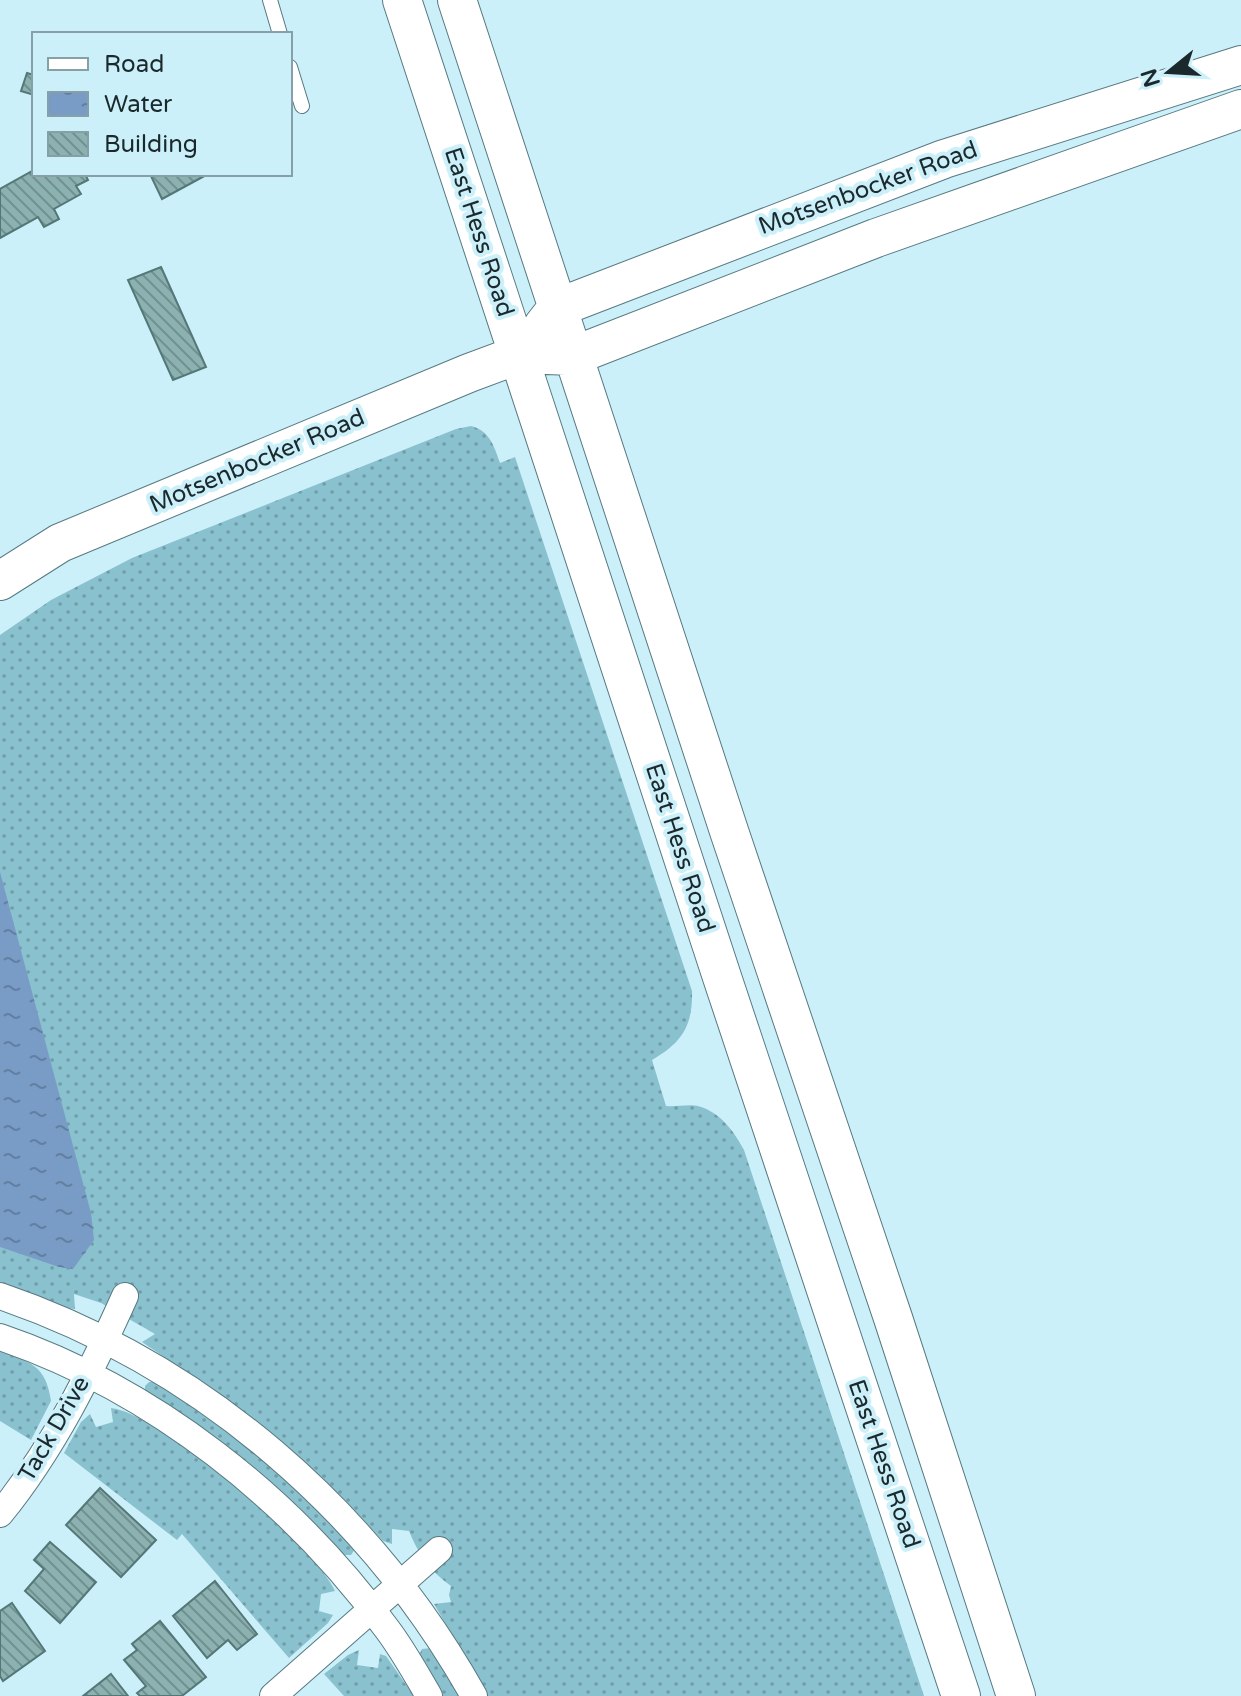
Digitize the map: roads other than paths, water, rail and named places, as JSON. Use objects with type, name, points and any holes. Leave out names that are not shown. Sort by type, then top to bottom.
[{"type":"main road","name":"East Hess Road","points":[[402,0],[961,1696]]},
{"type":"main road","points":[[457,0],[1016,1696]]},
{"type":"main road","name":"Motsenbocker Road","points":[[0,581],[60,543],[520,354],[573,356],[897,230],[1181,107],[1241,65]]},
{"type":"main road","name":"Motsenbocker Road","points":[[520,354],[557,308],[920,167],[1069,118],[1181,107],[1241,109]]},
{"type":"street","points":[[0,1296],[105,1340],[188,1388],[250,1433],[353,1527],[400,1583],[443,1644],[474,1696]]},
{"type":"street","name":"Tack Drive","points":[[0,1514],[51,1442],[125,1296]]},
{"type":"street","points":[[0,1337],[87,1372],[193,1438],[259,1491],[327,1556],[372,1609],[390,1632],[429,1696]]},
{"type":"street","points":[[273,1696],[439,1550]]},
{"type":"lane","points":[[270,0],[279,32]]},
{"type":"lane","points":[[292,74],[302,106]]},
{"type":"water","points":[[0,872],[91,1213],[94,1240],[73,1269],[0,1247]]}]
